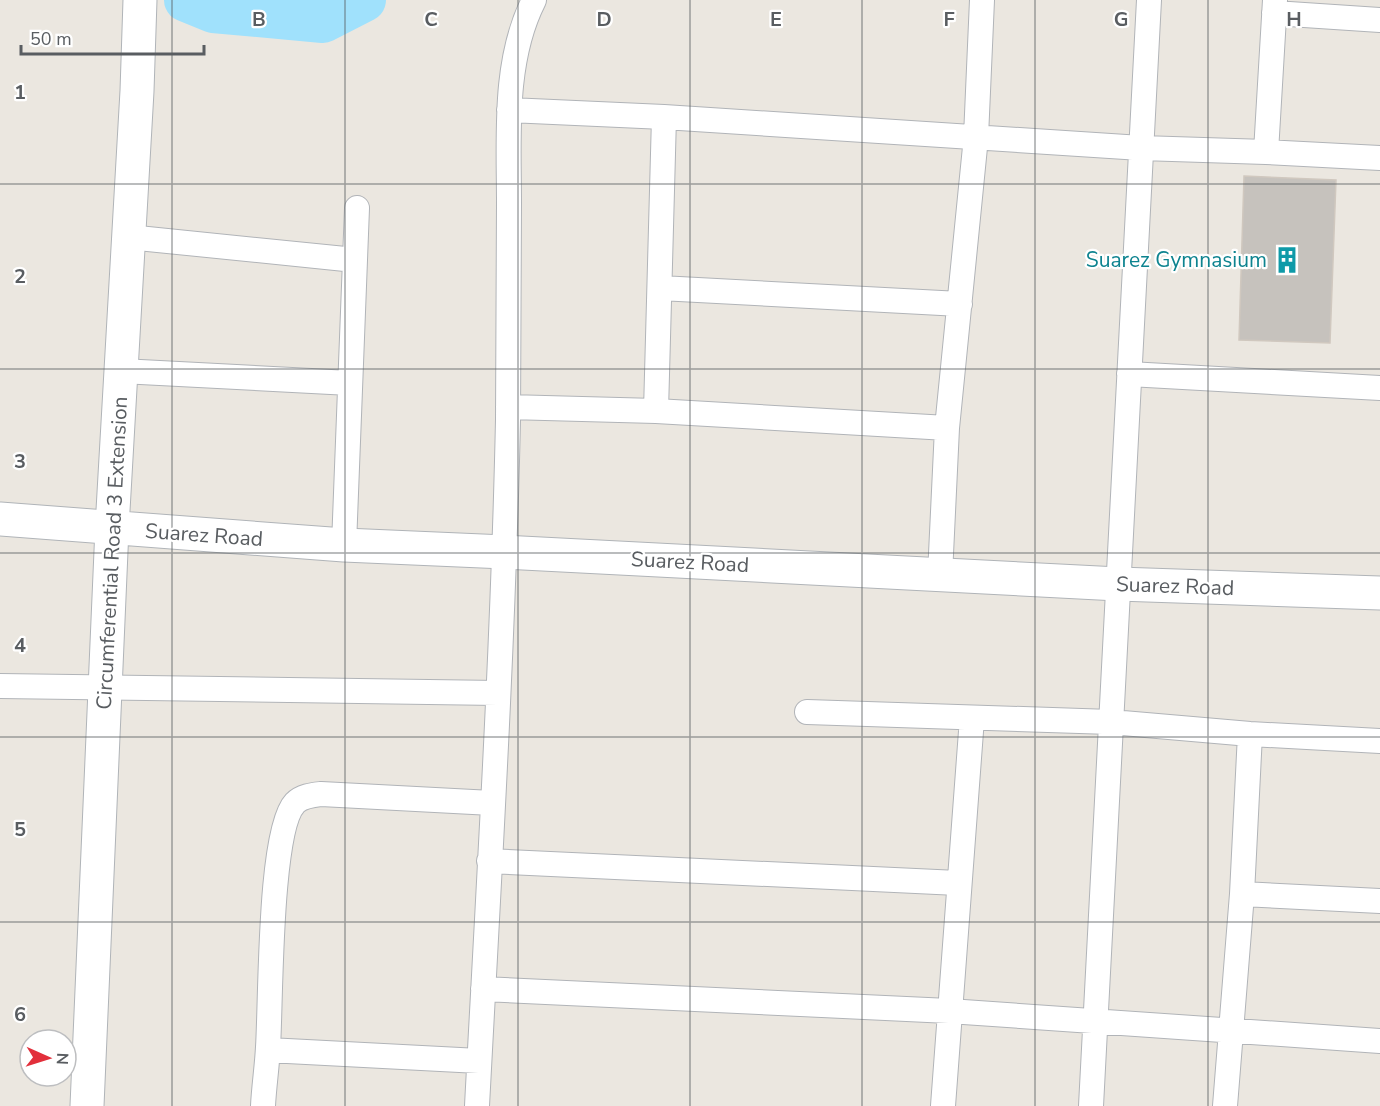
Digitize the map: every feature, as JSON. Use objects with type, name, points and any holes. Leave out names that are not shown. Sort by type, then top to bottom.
[{"type":"street","name":"Circumferential Road 3 Extension","points":[[87,1106],[112,528],[137,91],[140,0]]},
{"type":"street","points":[[477,1106],[505,552],[509,110],[515,57],[525,18],[534,0]]},
{"type":"street","points":[[940,575],[947,428],[976,137],[982,0]]},
{"type":"street","points":[[1091,1106],[1149,0]]},
{"type":"street","points":[[1266,152],[1274,7],[1380,20]]},
{"type":"street","points":[[509,110],[664,117],[1141,148],[1380,158]]},
{"type":"street","points":[[656,411],[664,117]]},
{"type":"street","points":[[344,545],[357,208]]},
{"type":"street","points":[[128,237],[355,260]]},
{"type":"street","points":[[660,288],[960,304]]},
{"type":"street","points":[[121,371],[350,383]]},
{"type":"street","points":[[1129,374],[1380,388]]},
{"type":"street","points":[[508,407],[656,411],[947,428]]},
{"type":"street","name":"Suarez Road","points":[[0,519],[344,545],[1118,584],[1380,593]]},
{"type":"street","points":[[0,686],[498,693]]},
{"type":"street","points":[[807,712],[1111,722],[1250,734],[1380,741]]},
{"type":"street","points":[[943,1106],[948,1011],[972,718]]},
{"type":"street","points":[[1225,1106],[1242,894],[1250,734]]},
{"type":"street","points":[[263,1106],[268,1050],[276,874],[283,829],[295,803],[306,796],[321,795],[492,804]]},
{"type":"street","points":[[489,861],[958,883]]},
{"type":"street","points":[[1242,894],[1380,901]]},
{"type":"street","points":[[483,989],[948,1011],[1380,1041]]},
{"type":"street","points":[[268,1050],[479,1061]]},
{"type":"building","name":"Suarez Gymnasium","points":[[1244,176],[1336,180],[1330,343],[1239,340]]},
{"type":"waterway","points":[[186,0],[213,11],[323,21],[364,0]]},
{"type":"place","name":"Suarez Gymnasium","points":[[1287,260]]}]
